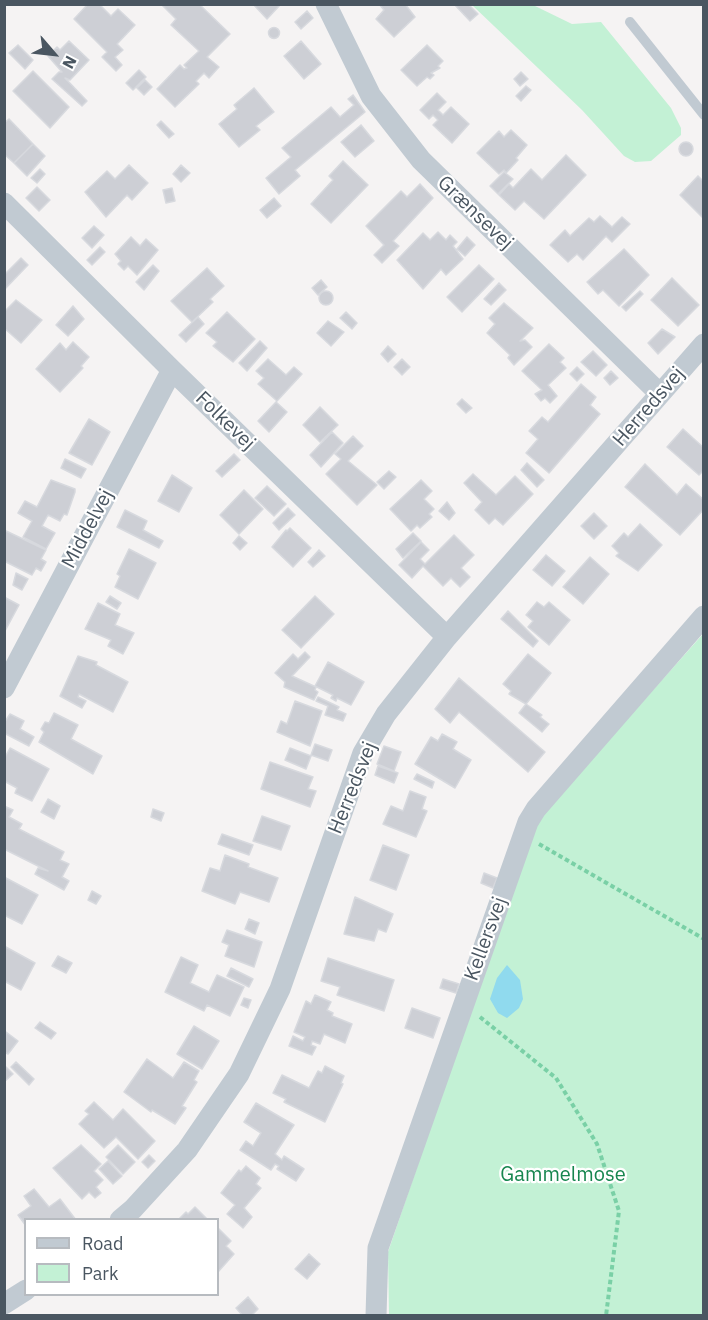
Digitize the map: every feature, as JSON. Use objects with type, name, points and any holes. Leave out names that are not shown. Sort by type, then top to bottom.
[{"type":"street","name":"Grænsevej","points":[[326,4],[371,96],[421,160],[660,394]]},
{"type":"street","name":"Folkevej","points":[[4,202],[172,370],[447,637]]},
{"type":"street","name":"Herredsvej","points":[[122,1218],[187,1150],[239,1074],[280,989],[363,753],[386,714],[447,637],[704,344]]},
{"type":"street","name":"Middelvej","points":[[4,688],[172,370]]},
{"type":"street","name":"Kellersvej","points":[[376,1316],[378,1248],[523,834],[536,809],[704,616]]},
{"type":"street","points":[[4,1304],[24,1291]]},
{"type":"lane","points":[[630,22],[704,115]]},
{"type":"path","points":[[523,834],[704,939]]},
{"type":"path","points":[[463,1004],[556,1078],[597,1144],[619,1211],[606,1316]]},
{"type":"green space","points":[[472,5],[533,5],[572,24],[601,22],[671,108],[681,128],[681,135],[651,161],[635,162],[624,156],[582,110]]},
{"type":"green space","name":"Gammelmose","points":[[703,634],[703,1315],[389,1315],[388,1252],[527,845],[539,818]]},
{"type":"water","points":[[507,965],[520,980],[523,999],[519,1008],[507,1018],[498,1013],[490,999],[497,978]]},
{"type":"building","points":[[88,4],[99,4],[111,16],[118,9],[135,25],[117,44],[123,50],[115,57],[122,65],[116,71],[102,57],[107,52],[74,19]]},
{"type":"building","points":[[161,4],[199,4],[230,34],[207,57],[219,67],[209,78],[204,73],[196,81],[199,84],[175,107],[157,89],[180,65],[184,69],[187,68],[184,65],[199,51],[171,25],[176,19]]},
{"type":"building","points":[[253,4],[281,4],[267,19]]},
{"type":"building","points":[[379,4],[405,4],[415,17],[394,37],[376,19],[384,10]]},
{"type":"building","points":[[454,4],[468,4],[478,14],[470,21]]},
{"type":"building","points":[[307,11],[313,18],[301,29],[295,22]]},
{"type":"building","points":[[274,27],[280,33],[274,39],[268,33]]},
{"type":"building","points":[[69,41],[89,60],[70,80],[65,78],[87,101],[82,106],[52,79],[62,72],[48,56],[57,47],[60,50]]},
{"type":"building","points":[[301,41],[321,64],[304,79],[284,56]]},
{"type":"building","points":[[18,45],[33,60],[25,69],[9,53]]},
{"type":"building","points":[[427,45],[443,61],[438,66],[440,68],[431,73],[434,75],[430,79],[427,77],[417,86],[401,70]]},
{"type":"building","points":[[139,70],[146,77],[133,90],[126,83]]},
{"type":"building","points":[[33,71],[69,107],[50,128],[13,91]]},
{"type":"building","points":[[521,72],[528,79],[520,86],[514,79]]},
{"type":"building","points":[[145,80],[152,87],[144,95],[137,88]]},
{"type":"building","points":[[526,86],[531,90],[521,101],[516,96]]},
{"type":"building","points":[[254,88],[274,112],[256,126],[260,130],[239,147],[219,124],[237,109],[234,105]]},
{"type":"building","points":[[437,93],[446,102],[438,110],[443,115],[451,107],[469,124],[452,143],[433,125],[438,120],[433,115],[429,119],[420,110]]},
{"type":"building","points":[[353,95],[365,112],[295,170],[300,176],[279,194],[266,178],[291,157],[282,148],[331,107],[340,117],[354,105],[348,99]]},
{"type":"building","points":[[9,119],[33,144],[14,163],[4,154],[4,123]]},
{"type":"building","points":[[161,121],[174,134],[169,138],[157,125]]},
{"type":"building","points":[[361,125],[374,141],[355,157],[341,142]]},
{"type":"building","points":[[511,130],[527,145],[516,158],[518,160],[506,173],[504,170],[499,174],[477,153],[499,131],[504,137]]},
{"type":"building","points":[[686,142],[691,144],[693,149],[691,154],[686,156],[681,154],[679,149],[681,144]]},
{"type":"building","points":[[33,144],[45,156],[27,176],[14,163]]},
{"type":"building","points":[[566,155],[586,175],[544,219],[524,201],[515,210],[499,195],[509,184],[513,188],[531,169],[542,180]]},
{"type":"building","points":[[343,161],[368,185],[331,223],[311,204],[333,180],[329,176]]},
{"type":"building","points":[[129,165],[148,183],[132,200],[127,195],[106,217],[85,192],[107,171],[115,179]]},
{"type":"building","points":[[181,165],[190,173],[181,182],[173,174]]},
{"type":"building","points":[[40,169],[45,174],[37,183],[31,178]]},
{"type":"building","points":[[504,172],[513,179],[498,194],[490,186]]},
{"type":"building","points":[[698,176],[704,182],[704,219],[680,195]]},
{"type":"building","points":[[420,184],[433,198],[393,241],[399,246],[382,263],[374,255],[384,245],[366,226],[401,191],[407,197]]},
{"type":"building","points":[[37,187],[50,200],[39,211],[26,198]]},
{"type":"building","points":[[172,188],[175,201],[166,203],[163,190]]},
{"type":"building","points":[[274,198],[281,206],[267,218],[260,210]]},
{"type":"building","points":[[600,216],[612,227],[622,217],[630,224],[612,242],[606,236],[583,260],[577,254],[568,262],[550,245],[565,230],[570,236],[589,218],[594,222]]},
{"type":"building","points":[[94,226],[104,235],[92,248],[82,238]]},
{"type":"building","points":[[438,232],[446,240],[450,235],[457,242],[453,246],[463,259],[446,275],[441,269],[423,289],[397,260],[423,233],[430,240]]},
{"type":"building","points":[[131,237],[140,246],[146,239],[158,250],[137,275],[128,266],[124,270],[118,264],[121,261],[115,254]]},
{"type":"building","points":[[467,237],[475,245],[465,256],[457,249]]},
{"type":"building","points":[[100,247],[105,252],[92,265],[87,260]]},
{"type":"building","points":[[624,249],[649,275],[619,306],[603,290],[598,294],[587,282]]},
{"type":"building","points":[[21,258],[28,265],[4,290],[4,275]]},
{"type":"building","points":[[153,265],[159,271],[144,290],[136,282]]},
{"type":"building","points":[[479,265],[494,279],[462,312],[447,297]]},
{"type":"building","points":[[207,268],[224,286],[210,299],[213,302],[192,322],[171,301]]},
{"type":"building","points":[[672,278],[699,305],[678,326],[651,300]]},
{"type":"building","points":[[321,280],[327,287],[318,295],[312,288]]},
{"type":"building","points":[[499,283],[506,290],[491,305],[484,299]]},
{"type":"building","points":[[326,291],[331,293],[333,298],[331,303],[326,305],[321,303],[319,298],[321,293]]},
{"type":"building","points":[[640,291],[643,294],[626,311],[622,307]]},
{"type":"building","points":[[16,300],[42,320],[21,343],[4,328],[4,312]]},
{"type":"building","points":[[504,303],[533,328],[520,341],[525,340],[532,347],[514,365],[508,358],[510,355],[487,333],[495,324],[489,318]]},
{"type":"building","points":[[73,306],[84,319],[68,336],[56,325]]},
{"type":"building","points":[[227,312],[255,339],[233,362],[213,346],[217,342],[206,333]]},
{"type":"building","points":[[346,312],[357,323],[352,329],[340,318]]},
{"type":"building","points":[[198,317],[204,324],[186,342],[179,335]]},
{"type":"building","points":[[328,321],[344,332],[331,346],[317,333]]},
{"type":"building","points":[[662,329],[675,337],[658,354],[648,343]]},
{"type":"building","points":[[260,341],[267,348],[247,371],[239,363]]},
{"type":"building","points":[[73,342],[89,357],[81,366],[83,368],[60,392],[36,369],[60,343],[66,350]]},
{"type":"building","points":[[549,344],[564,358],[560,362],[566,368],[548,385],[557,396],[550,403],[545,398],[541,401],[535,394],[542,390],[522,371]]},
{"type":"building","points":[[388,346],[396,354],[388,362],[381,354]]},
{"type":"building","points":[[593,351],[607,365],[596,376],[581,362]]},
{"type":"building","points":[[268,359],[286,375],[294,367],[302,374],[277,401],[258,384],[264,378],[256,371]]},
{"type":"building","points":[[402,359],[410,367],[402,375],[394,367]]},
{"type":"building","points":[[577,367],[584,374],[577,381],[570,374]]},
{"type":"building","points":[[611,371],[618,378],[610,385],[604,378]]},
{"type":"building","points":[[581,384],[596,397],[590,405],[600,414],[549,473],[526,453],[538,439],[529,431],[542,417],[548,422]]},
{"type":"building","points":[[462,399],[472,408],[466,413],[457,404]]},
{"type":"building","points":[[276,402],[287,412],[269,432],[258,421]]},
{"type":"building","points":[[320,407],[338,425],[320,442],[303,425]]},
{"type":"building","points":[[89,419],[110,432],[92,465],[69,453]]},
{"type":"building","points":[[683,429],[704,448],[704,470],[699,475],[667,447]]},
{"type":"building","points":[[332,432],[343,443],[321,467],[310,455]]},
{"type":"building","points":[[353,436],[363,446],[348,461],[377,485],[357,505],[326,474],[341,459],[335,454]]},
{"type":"building","points":[[234,454],[240,460],[222,477],[216,471]]},
{"type":"building","points":[[65,459],[86,469],[81,478],[61,468]]},
{"type":"building","points":[[527,463],[544,480],[537,487],[521,470]]},
{"type":"building","points":[[645,464],[677,495],[686,484],[704,500],[704,509],[680,535],[625,487]]},
{"type":"building","points":[[389,471],[396,477],[384,489],[377,482]]},
{"type":"building","points":[[473,474],[496,495],[515,476],[533,494],[503,525],[495,518],[489,524],[475,510],[482,502],[464,483]]},
{"type":"building","points":[[172,475],[192,488],[179,512],[158,501]]},
{"type":"building","points":[[51,480],[75,489],[75,492],[67,515],[64,514],[60,521],[48,515],[42,526],[55,533],[46,549],[23,537],[32,521],[18,513],[25,501],[37,507]]},
{"type":"building","points":[[421,480],[432,491],[424,499],[434,509],[429,514],[432,517],[420,528],[417,525],[411,531],[390,509]]},
{"type":"building","points":[[267,486],[286,504],[274,516],[255,498]]},
{"type":"building","points":[[244,490],[263,509],[239,534],[220,515]]},
{"type":"building","points":[[447,502],[455,513],[449,520],[439,511]]},
{"type":"building","points":[[288,508],[295,515],[279,530],[273,523]]},
{"type":"building","points":[[125,510],[147,521],[143,530],[163,541],[159,548],[117,527]]},
{"type":"building","points":[[594,513],[607,526],[594,539],[581,526]]},
{"type":"building","points":[[640,524],[662,545],[638,571],[616,556],[619,553],[612,546],[624,533],[628,537]]},
{"type":"building","points":[[290,528],[311,548],[293,567],[272,547]]},
{"type":"building","points":[[4,530],[46,550],[41,559],[46,562],[41,571],[36,568],[32,575],[4,561]]},
{"type":"building","points":[[413,533],[421,541],[403,558],[396,549]]},
{"type":"building","points":[[454,535],[474,555],[461,568],[470,577],[460,587],[451,578],[443,586],[423,566],[412,578],[399,565],[421,542],[429,550],[420,559],[425,564]]},
{"type":"building","points":[[239,536],[247,543],[240,550],[233,543]]},
{"type":"building","points":[[129,549],[156,563],[138,599],[115,587],[120,576],[117,574]]},
{"type":"building","points":[[319,550],[325,556],[313,567],[308,562]]},
{"type":"building","points":[[546,555],[565,571],[552,586],[533,570]]},
{"type":"building","points":[[590,557],[609,574],[583,604],[563,587]]},
{"type":"building","points":[[16,573],[28,579],[22,590],[13,585]]},
{"type":"building","points":[[110,596],[121,603],[117,609],[106,602]]},
{"type":"building","points":[[315,596],[334,614],[301,648],[282,630]]},
{"type":"building","points":[[4,597],[19,605],[5,631],[4,631]]},
{"type":"building","points":[[537,602],[544,607],[549,602],[570,620],[549,645],[528,627],[533,621],[526,615]]},
{"type":"building","points":[[98,603],[120,614],[115,625],[134,633],[123,654],[108,646],[111,640],[85,629]]},
{"type":"building","points":[[508,611],[538,641],[533,647],[501,619]]},
{"type":"building","points":[[305,652],[310,657],[292,676],[316,687],[315,690],[318,692],[314,700],[284,687],[285,682],[275,673],[293,654],[298,659]]},
{"type":"building","points":[[528,654],[551,673],[526,704],[509,694],[511,691],[503,684]]},
{"type":"building","points":[[78,656],[97,662],[96,665],[128,682],[113,712],[79,694],[78,697],[86,701],[82,708],[60,696]]},
{"type":"building","points":[[328,662],[364,682],[351,705],[337,698],[336,701],[331,698],[333,695],[315,686]]},
{"type":"building","points":[[459,678],[545,752],[528,772],[459,712],[450,723],[435,709]]},
{"type":"building","points":[[318,697],[339,707],[337,710],[346,714],[343,721],[325,715],[328,706],[316,701]]},
{"type":"building","points":[[295,701],[322,711],[310,746],[277,732],[281,721],[287,724]]},
{"type":"building","points":[[526,704],[542,715],[540,717],[549,724],[542,732],[519,713]]},
{"type":"building","points":[[54,713],[78,725],[71,739],[102,756],[93,774],[39,742],[44,732],[41,729],[45,722],[49,723]]},
{"type":"building","points":[[10,714],[24,721],[20,729],[34,737],[29,746],[4,733],[4,723]]},
{"type":"building","points":[[442,734],[457,742],[453,749],[471,760],[455,788],[415,764],[431,737],[438,741]]},
{"type":"building","points":[[315,744],[332,750],[328,761],[311,755]]},
{"type":"building","points":[[384,746],[401,752],[394,771],[377,764]]},
{"type":"building","points":[[10,748],[49,769],[32,801],[15,793],[17,788],[4,781],[4,759]]},
{"type":"building","points":[[290,748],[311,756],[306,769],[285,760]]},
{"type":"building","points":[[270,762],[313,777],[308,789],[316,791],[310,807],[261,789]]},
{"type":"building","points":[[378,766],[398,773],[394,783],[375,775]]},
{"type":"building","points":[[417,774],[434,782],[432,788],[414,779]]},
{"type":"building","points":[[410,791],[426,797],[422,809],[427,811],[416,837],[383,824],[391,806],[403,811]]},
{"type":"building","points":[[48,799],[60,806],[54,819],[41,812]]},
{"type":"building","points":[[4,806],[13,810],[9,817],[22,824],[19,829],[64,852],[60,860],[69,864],[62,877],[69,881],[64,890],[35,874],[38,868],[48,871],[4,849]]},
{"type":"building","points":[[153,809],[164,813],[161,821],[151,817]]},
{"type":"building","points":[[262,816],[290,826],[281,850],[253,841]]},
{"type":"building","points":[[222,834],[253,845],[249,855],[218,844]]},
{"type":"building","points":[[383,845],[409,855],[396,890],[370,880]]},
{"type":"building","points":[[225,855],[249,864],[248,867],[278,878],[269,902],[240,892],[235,904],[202,891],[210,868],[220,871]]},
{"type":"building","points":[[484,873],[497,878],[493,888],[481,883]]},
{"type":"building","points":[[4,877],[38,895],[22,924],[4,915]]},
{"type":"building","points":[[92,891],[101,896],[96,904],[88,900]]},
{"type":"building","points":[[355,897],[393,914],[386,932],[378,929],[374,941],[344,934]]},
{"type":"building","points":[[249,919],[259,923],[255,934],[245,929]]},
{"type":"building","points":[[227,930],[262,942],[254,967],[225,956],[229,945],[222,942]]},
{"type":"building","points":[[4,946],[35,963],[21,990],[4,981]]},
{"type":"building","points":[[58,956],[72,963],[66,973],[52,966]]},
{"type":"building","points":[[181,957],[198,965],[190,983],[209,992],[217,975],[244,987],[230,1016],[207,1005],[204,1011],[165,992]]},
{"type":"building","points":[[328,958],[394,980],[384,1011],[337,995],[340,987],[321,981]]},
{"type":"building","points":[[231,968],[253,979],[249,987],[227,976]]},
{"type":"building","points":[[443,979],[459,984],[456,993],[440,988]]},
{"type":"building","points":[[315,995],[331,1002],[327,1010],[333,1013],[332,1016],[352,1024],[345,1043],[324,1034],[320,1044],[312,1041],[311,1045],[316,1047],[312,1055],[289,1046],[293,1036],[303,1041],[305,1037],[294,1032],[306,1001],[311,1004]]},
{"type":"building","points":[[244,998],[251,1000],[248,1008],[241,1005]]},
{"type":"building","points":[[412,1008],[440,1018],[433,1038],[405,1028]]},
{"type":"building","points":[[40,1022],[56,1033],[51,1039],[35,1028]]},
{"type":"building","points":[[194,1026],[219,1041],[202,1069],[177,1054]]},
{"type":"building","points":[[6,1032],[18,1041],[8,1054],[4,1052]]},
{"type":"building","points":[[147,1059],[173,1078],[184,1062],[199,1071],[194,1080],[197,1082],[182,1106],[186,1108],[175,1124],[152,1110],[151,1112],[124,1092]]},
{"type":"building","points":[[16,1062],[34,1079],[29,1085],[11,1067]]},
{"type":"building","points":[[325,1066],[344,1076],[341,1083],[343,1084],[325,1122],[284,1102],[286,1099],[273,1093],[282,1075],[309,1088],[318,1071],[322,1073]]},
{"type":"building","points":[[6,1067],[13,1074],[4,1082],[4,1068]]},
{"type":"building","points":[[94,1102],[113,1120],[123,1109],[155,1141],[138,1159],[116,1137],[104,1148],[79,1124],[89,1114],[85,1111]]},
{"type":"building","points":[[256,1103],[294,1125],[275,1154],[282,1160],[284,1156],[304,1169],[296,1181],[277,1169],[279,1166],[275,1164],[271,1170],[240,1150],[246,1141],[253,1146],[261,1133],[244,1122]]},
{"type":"building","points":[[81,1145],[101,1164],[94,1171],[103,1180],[96,1187],[101,1193],[95,1198],[89,1192],[82,1199],[53,1168]]},
{"type":"building","points":[[118,1145],[135,1162],[123,1174],[106,1157]]},
{"type":"building","points":[[149,1155],[155,1161],[148,1168],[142,1162]]},
{"type":"building","points":[[108,1161],[122,1176],[113,1184],[99,1169]]},
{"type":"building","points":[[246,1166],[260,1178],[256,1184],[261,1188],[244,1208],[252,1217],[243,1228],[227,1214],[235,1205],[221,1193],[239,1170],[241,1172]]},
{"type":"building","points":[[34,1189],[49,1207],[60,1199],[74,1218],[24,1218],[24,1223],[18,1215],[31,1206],[24,1196]]},
{"type":"building","points":[[195,1207],[206,1218],[180,1218],[186,1212],[188,1214]]},
{"type":"building","points":[[219,1229],[231,1241],[226,1246],[234,1254],[219,1271]]},
{"type":"building","points":[[309,1254],[320,1264],[307,1279],[295,1269]]},
{"type":"building","points":[[248,1297],[258,1309],[251,1316],[243,1316],[236,1308]]}]
